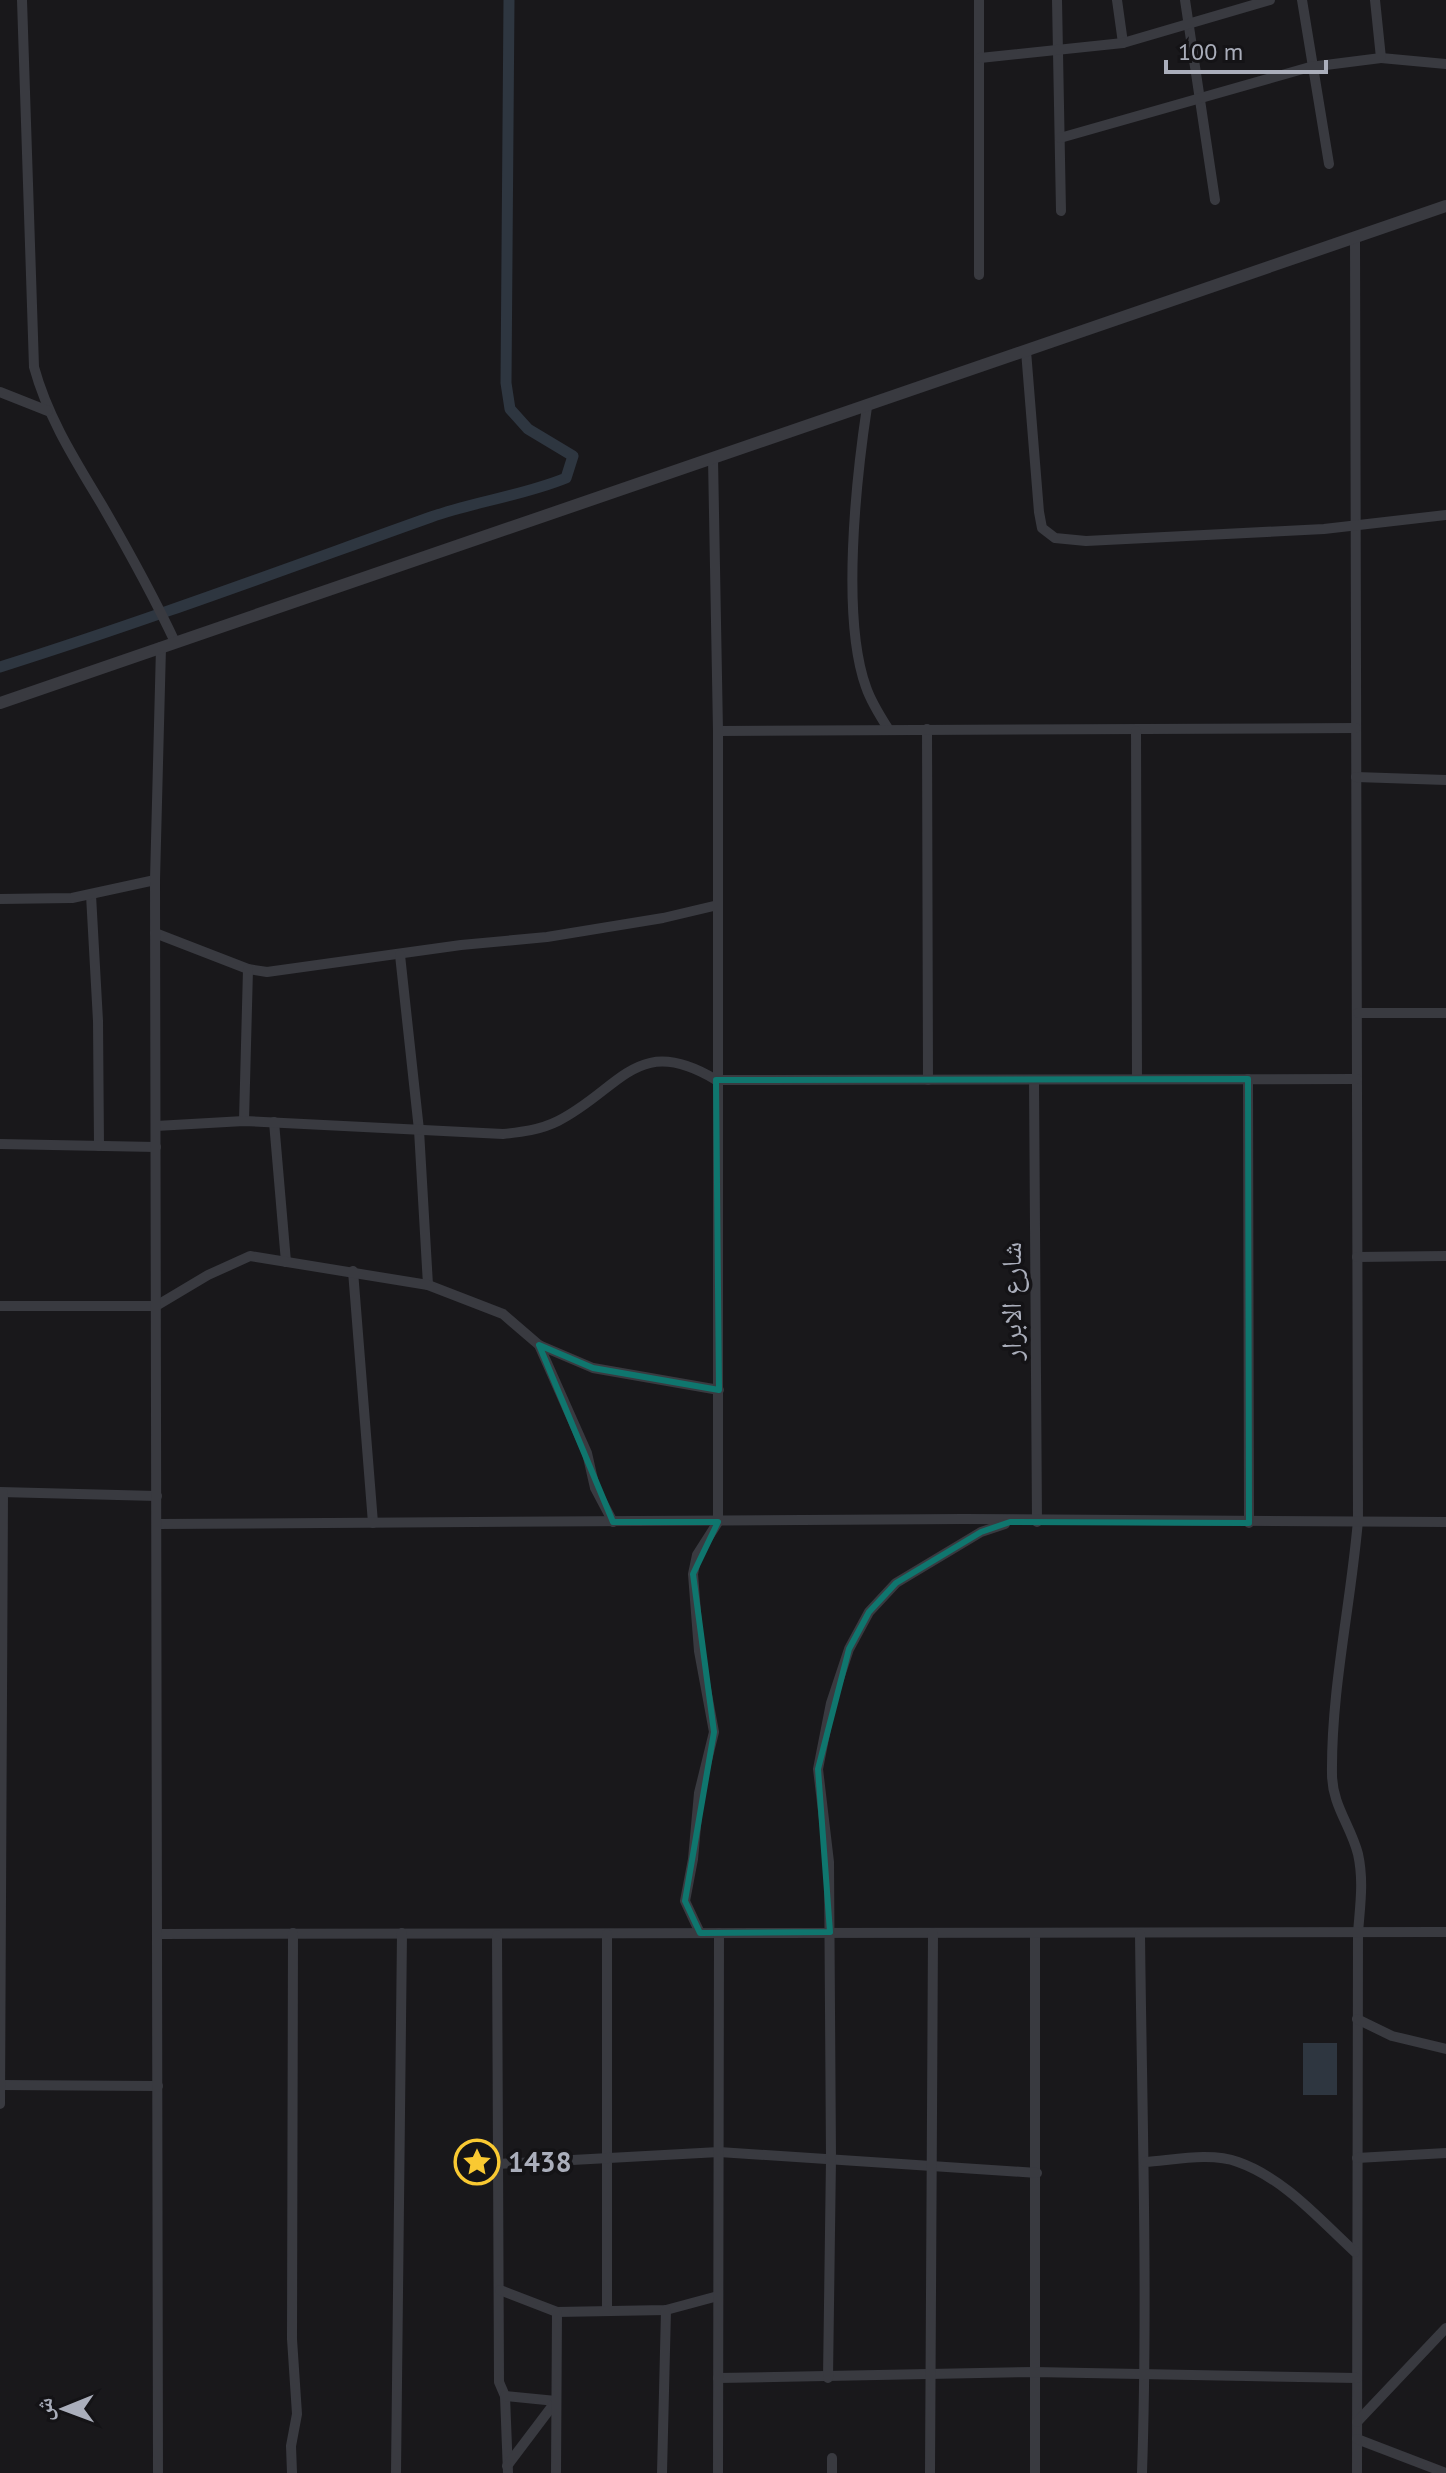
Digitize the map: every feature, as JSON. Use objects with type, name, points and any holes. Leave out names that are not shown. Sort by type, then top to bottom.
[{"type":"street","points":[[22,0],[34,367],[48,411],[155,600],[175,642]]},
{"type":"street","points":[[979,0],[979,275]]},
{"type":"street","points":[[1057,0],[1061,211]]},
{"type":"street","points":[[1117,0],[1123,43]]},
{"type":"street","points":[[1185,0],[1215,200]]},
{"type":"street","points":[[1302,0],[1310,67],[1329,164]]},
{"type":"street","points":[[1375,0],[1381,58]]},
{"type":"street","points":[[980,58],[1123,43],[1267,1]]},
{"type":"street","points":[[1060,138],[1197,96],[1310,67],[1381,58],[1446,64]]},
{"type":"street","points":[[0,703],[1446,206]]},
{"type":"street","points":[[1355,237],[1358,1520],[1352,1592],[1339,1666],[1332,1779],[1341,1819],[1357,1851],[1362,1886],[1358,1933],[1355,2252],[1357,2473]]},
{"type":"street","points":[[1026,351],[1039,512],[1042,528],[1048,535],[1063,540],[1099,540],[1355,525],[1446,515]]},
{"type":"street","points":[[0,392],[48,411]]},
{"type":"street","points":[[867,407],[857,477],[857,647],[865,685],[889,730]]},
{"type":"street","points":[[700,1933],[685,1901],[693,1859],[699,1793],[714,1732],[699,1651],[693,1574],[697,1555],[718,1522],[718,731],[713,458]]},
{"type":"street","points":[[158,2473],[155,880],[161,647]]},
{"type":"street","points":[[718,731],[1356,728]]},
{"type":"street","points":[[927,729],[928,1080]]},
{"type":"street","points":[[1136,731],[1137,1079]]},
{"type":"street","points":[[1356,777],[1446,780]]},
{"type":"street","points":[[0,899],[91,895],[155,880]]},
{"type":"street","points":[[91,895],[98,1021],[99,1146]]},
{"type":"street","points":[[155,933],[248,969],[267,972],[547,937],[663,918],[718,905]]},
{"type":"street","points":[[400,955],[419,1130],[428,1285]]},
{"type":"street","points":[[244,1121],[248,969]]},
{"type":"street","points":[[1358,1013],[1446,1013]]},
{"type":"street","points":[[156,1126],[244,1121],[503,1134],[537,1130],[560,1120],[623,1075],[659,1059],[691,1067],[716,1080],[1357,1079]]},
{"type":"street","points":[[1248,1079],[1249,1523]]},
{"type":"street","name":"شارع الابرار","points":[[1034,1080],[1037,1522]]},
{"type":"street","points":[[274,1122],[286,1262]]},
{"type":"street","points":[[0,1144],[156,1147]]},
{"type":"street","points":[[0,1306],[156,1306],[208,1275],[250,1256],[428,1285],[503,1314],[539,1345],[593,1368],[719,1390]]},
{"type":"street","points":[[1357,1257],[1446,1256]]},
{"type":"street","points":[[353,1271],[373,1523]]},
{"type":"street","points":[[539,1345],[587,1453],[595,1488],[613,1522]]},
{"type":"street","points":[[0,2104],[2,1492],[157,1496]]},
{"type":"street","points":[[828,2378],[831,2158],[829,1862],[818,1769],[831,1703],[849,1649],[869,1612],[896,1583],[981,1532],[1010,1522]]},
{"type":"street","points":[[157,1524],[1446,1522]]},
{"type":"street","points":[[158,1934],[1446,1932]]},
{"type":"street","points":[[292,2473],[291,2446],[297,2414],[292,2339],[293,1933]]},
{"type":"street","points":[[396,2473],[402,1933]]},
{"type":"street","points":[[718,2473],[719,1933]]},
{"type":"street","points":[[930,2473],[933,1933]]},
{"type":"street","points":[[1035,1933],[1035,2473]]},
{"type":"street","points":[[607,1934],[607,2311]]},
{"type":"street","points":[[1140,1934],[1141,2100],[1145,2162],[1142,2473]]},
{"type":"street","points":[[497,1935],[499,2382],[505,2396],[506,2470]]},
{"type":"street","points":[[1357,2019],[1392,2036],[1446,2049]]},
{"type":"street","points":[[0,2085],[158,2086]]},
{"type":"street","points":[[498,2164],[719,2152],[1037,2173]]},
{"type":"street","points":[[1357,2158],[1446,2153]]},
{"type":"street","points":[[1145,2162],[1209,2158],[1236,2161],[1290,2193],[1355,2252]]},
{"type":"street","points":[[500,2290],[557,2312],[666,2310],[718,2296]]},
{"type":"street","points":[[662,2473],[666,2310]]},
{"type":"street","points":[[556,2473],[557,2312]]},
{"type":"street","points":[[1357,2422],[1446,2328]]},
{"type":"street","points":[[718,2378],[1034,2372],[1357,2378]]},
{"type":"street","points":[[505,2396],[556,2401]]},
{"type":"street","points":[[506,2470],[556,2401]]},
{"type":"street","points":[[1357,2439],[1446,2473]]},
{"type":"street","points":[[832,2458],[832,2473]]},
{"type":"highlighted area","points":[[1248,1079],[1249,1523],[1010,1522],[981,1532],[896,1583],[869,1612],[849,1649],[818,1769],[830,1932],[700,1933],[685,1901],[714,1732],[693,1574],[718,1522],[613,1522],[539,1345],[593,1368],[719,1390],[716,1080]]},
{"type":"shaded area","points":[[1303,2043],[1337,2043],[1337,2095],[1303,2095]]},
{"type":"waterway","points":[[0,667],[163,613],[431,517],[566,478],[573,456],[528,429],[510,409],[506,383],[509,0]]},
{"type":"place","name":"1438","points":[[477,2162]]}]
